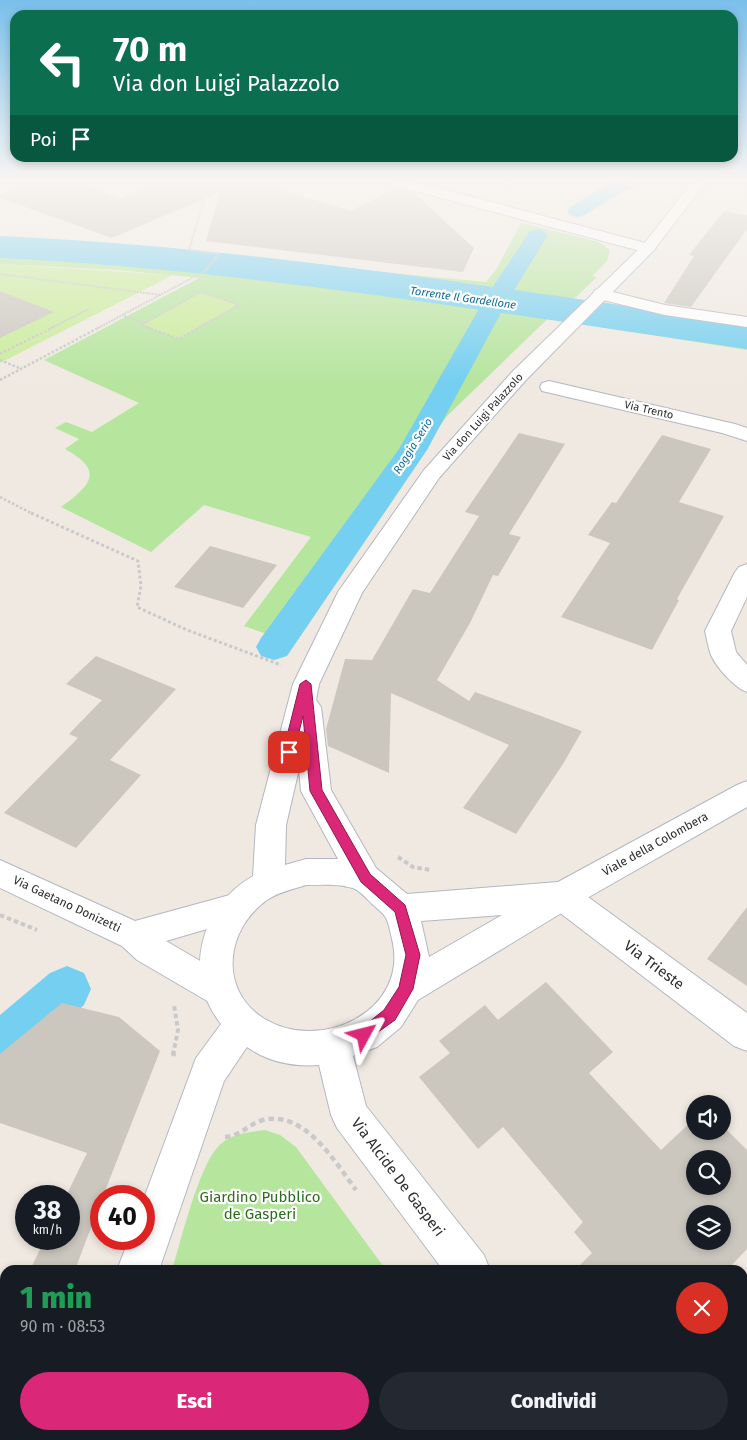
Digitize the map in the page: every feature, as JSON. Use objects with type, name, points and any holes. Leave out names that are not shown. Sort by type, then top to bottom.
[{"type":"street","name":"Via don Luigi Palazzolo","points":[[268,883],[271,825],[306,684],[350,592],[431,474],[519,376],[648,248]]},
{"type":"street","points":[[597,299],[747,322]]},
{"type":"street","name":"Via Trento","points":[[549,386],[728,428],[747,435]]},
{"type":"street","points":[[747,572],[718,631],[724,655],[747,682]]},
{"type":"street","points":[[306,684],[316,791],[365,878],[401,909],[413,955],[406,989],[389,1015],[364,1035],[333,1047],[300,1049],[268,1041],[242,1024],[225,1003],[216,979],[216,953],[223,929],[237,907],[255,891],[268,883],[306,872],[336,872],[365,878]]},
{"type":"street","name":"Viale della Colombera","points":[[406,989],[562,896],[747,793]]},
{"type":"street","name":"Via Gaetano Donizetti","points":[[0,873],[134,936],[149,949],[221,992]]},
{"type":"street","name":"Viale della Colombera","points":[[401,909],[562,896]]},
{"type":"street","name":"Via Trieste","points":[[562,896],[747,1034]]},
{"type":"street","name":"Via Gaetano Donizetti","points":[[134,936],[237,907]]},
{"type":"street","points":[[140,1265],[209,1071],[242,1024]]},
{"type":"street","name":"Via Alcide De Gasperi","points":[[333,1047],[350,1116],[465,1265]]},
{"type":"path","points":[[0,380],[205,272],[219,254],[190,250],[191,248]]},
{"type":"path","points":[[0,274],[162,295]]},
{"type":"path","points":[[124,316],[179,339],[239,305],[202,292],[143,323]]},
{"type":"path","points":[[0,354],[89,310]]},
{"type":"path","points":[[0,360],[22,369]]},
{"type":"path","points":[[0,915],[42,933]]},
{"type":"path","points":[[171,1065],[178,1030],[172,1000]]},
{"type":"path","points":[[188,1131],[228,1137],[248,1131],[260,1121],[267,1119],[286,1120],[305,1130],[331,1158],[360,1196]]},
{"type":"green space","points":[[0,248],[128,248],[486,282],[496,270],[508,248],[608,248],[610,250],[607,261],[592,276],[597,277],[576,297],[563,304],[447,416],[316,599],[290,642],[244,626],[311,537],[204,505],[151,552],[61,507],[86,485],[89,471],[78,457],[65,449],[79,439],[55,428],[66,422],[92,432],[139,403],[44,360],[199,278],[118,270],[0,264]]},
{"type":"green space","points":[[0,264],[173,275],[0,363]]},
{"type":"green space","points":[[201,292],[239,305],[179,339],[141,325]]},
{"type":"green space","points":[[613,305],[747,324],[747,350],[595,326]]},
{"type":"green space","name":"Giardino Pubblico de Gasperi","points":[[265,1130],[280,1135],[296,1147],[382,1265],[173,1265],[192,1202],[206,1166],[222,1143],[242,1134]]},
{"type":"building","points":[[266,248],[474,248],[463,272]]},
{"type":"building","points":[[694,248],[733,248],[691,307],[664,303],[694,256],[689,255]]},
{"type":"building","points":[[0,291],[54,312],[0,338]]},
{"type":"building","points":[[519,433],[565,444],[509,534],[521,537],[498,576],[493,575],[470,623],[437,680],[469,701],[475,692],[582,731],[563,764],[516,834],[463,808],[509,745],[391,693],[389,773],[328,746],[326,729],[345,659],[372,660],[413,589],[430,593],[479,516],[465,512]]},
{"type":"building","points":[[662,435],[711,449],[679,502],[724,516],[677,599],[679,600],[652,650],[561,617],[610,543],[588,535],[612,502],[616,503]]},
{"type":"building","points":[[210,546],[277,565],[243,608],[174,587]]},
{"type":"building","points":[[96,656],[176,689],[110,760],[141,775],[76,848],[4,813],[78,738],[69,734],[102,700],[66,684]]},
{"type":"building","points":[[747,907],[747,986],[707,959]]},
{"type":"building","points":[[546,982],[613,1052],[589,1073],[661,1150],[686,1126],[686,1140],[731,1140],[731,1134],[747,1150],[747,1249],[732,1265],[580,1265],[592,1253],[574,1232],[583,1222],[503,1127],[478,1149],[419,1077],[450,1053],[439,1041],[485,1005],[498,1020]]},
{"type":"building","points":[[62,1003],[119,1017],[160,1051],[107,1185],[90,1185],[90,1230],[77,1265],[32,1265],[40,1250],[80,1250],[80,1185],[71,1185],[87,1153],[0,1123],[0,1054]]},
{"type":"waterway","name":"Torrente Il Gardellone","points":[[24,248],[119,255],[237,267],[747,336]]},
{"type":"waterway","name":"Roggia Serio","points":[[274,647],[413,450],[496,300],[529,248]]},
{"type":"waterway","name":"Roggia Serio","points":[[0,1047],[67,989]]},
{"type":"route","points":[[289,752],[306,684],[308,724],[316,791],[365,878],[401,909],[413,955],[406,989],[389,1015],[364,1035]]}]
